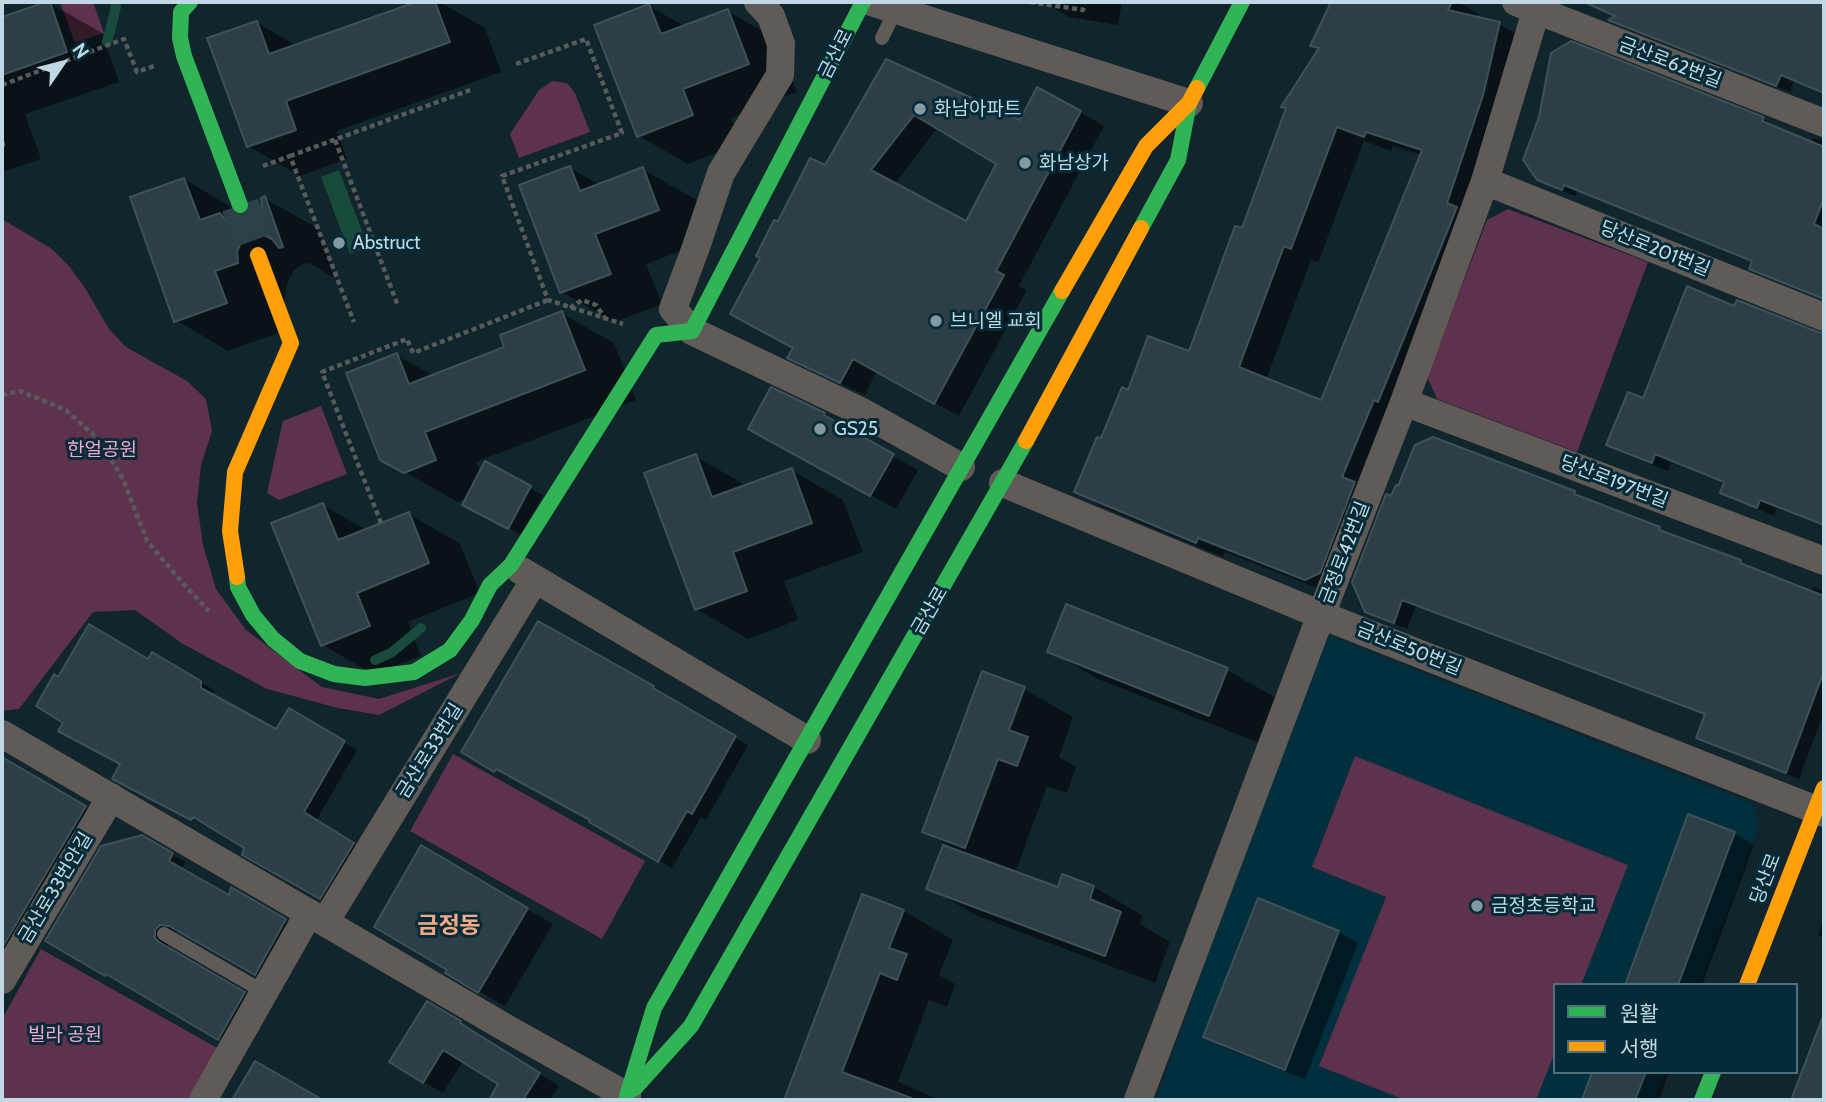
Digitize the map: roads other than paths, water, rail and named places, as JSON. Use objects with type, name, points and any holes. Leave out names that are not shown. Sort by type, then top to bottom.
[{"type":"street","points":[[190,2],[181,12],[180,38],[184,56],[240,205]]},
{"type":"street","points":[[758,2],[771,16],[780,44],[780,75],[721,173],[673,309],[692,331],[862,412],[961,467]]},
{"type":"street","name":"금산로","points":[[692,331],[863,2]]},
{"type":"street","name":"금산로","points":[[630,1099],[691,1026],[1003,484],[1178,160],[1189,103],[1242,2]]},
{"type":"street","points":[[884,5],[1189,103]]},
{"type":"street","name":"금산로62번길","points":[[1531,5],[1824,123]]},
{"type":"street","name":"금정로42번길","points":[[1138,1100],[1404,402],[1485,181],[1531,5]]},
{"type":"street","name":"금산로","points":[[630,1099],[654,1009],[1146,146],[1189,103]]},
{"type":"street","name":"당산로201번길","points":[[1485,181],[1824,317]]},
{"type":"street","points":[[258,255],[291,344],[235,472],[230,531],[238,587],[253,615],[273,639],[300,662],[334,674],[365,678],[414,672],[450,650],[472,620],[490,585],[511,565],[656,335],[692,331]]},
{"type":"street","name":"당산로197번길","points":[[1404,402],[1824,561]]},
{"type":"street","name":"금산로50번길","points":[[1003,484],[1321,615],[1821,804]]},
{"type":"street","points":[[511,565],[807,740]]},
{"type":"street","name":"금산로33번길","points":[[203,1100],[264,992],[317,918],[535,579]]},
{"type":"street","points":[[2,734],[317,918],[511,1019],[630,1099]]},
{"type":"street","name":"금산로33번안길","points":[[2,980],[111,797]]},
{"type":"street","name":"당산로","points":[[1748,983],[1821,804]]},
{"type":"street","points":[[1702,1100],[1712,1074]]},
{"type":"lane","points":[[882,38],[884,5]]},
{"type":"lane","points":[[164,934],[264,992]]},
{"type":"waterway","points":[[107,42],[115,2]]},
{"type":"waterway","points":[[375,660],[391,653],[421,628]]},
{"type":"tunnel","points":[[240,205],[258,255]]},
{"type":"place","name":"화남아파트","points":[[920,109]]},
{"type":"place","name":"화남상가","points":[[1025,163]]},
{"type":"place","name":"Abstruct","points":[[339,243]]},
{"type":"place","name":"브니엘 교회","points":[[936,321]]},
{"type":"place","name":"GS25","points":[[820,429]]},
{"type":"place","name":"금정초등학교","points":[[1477,906]]},
{"type":"district","name":"금정동","points":[[449,926]]},
{"type":"park label","name":"한얼공원","points":[[102,450]]},
{"type":"park label","name":"빌라 공원","points":[[65,1035]]}]
